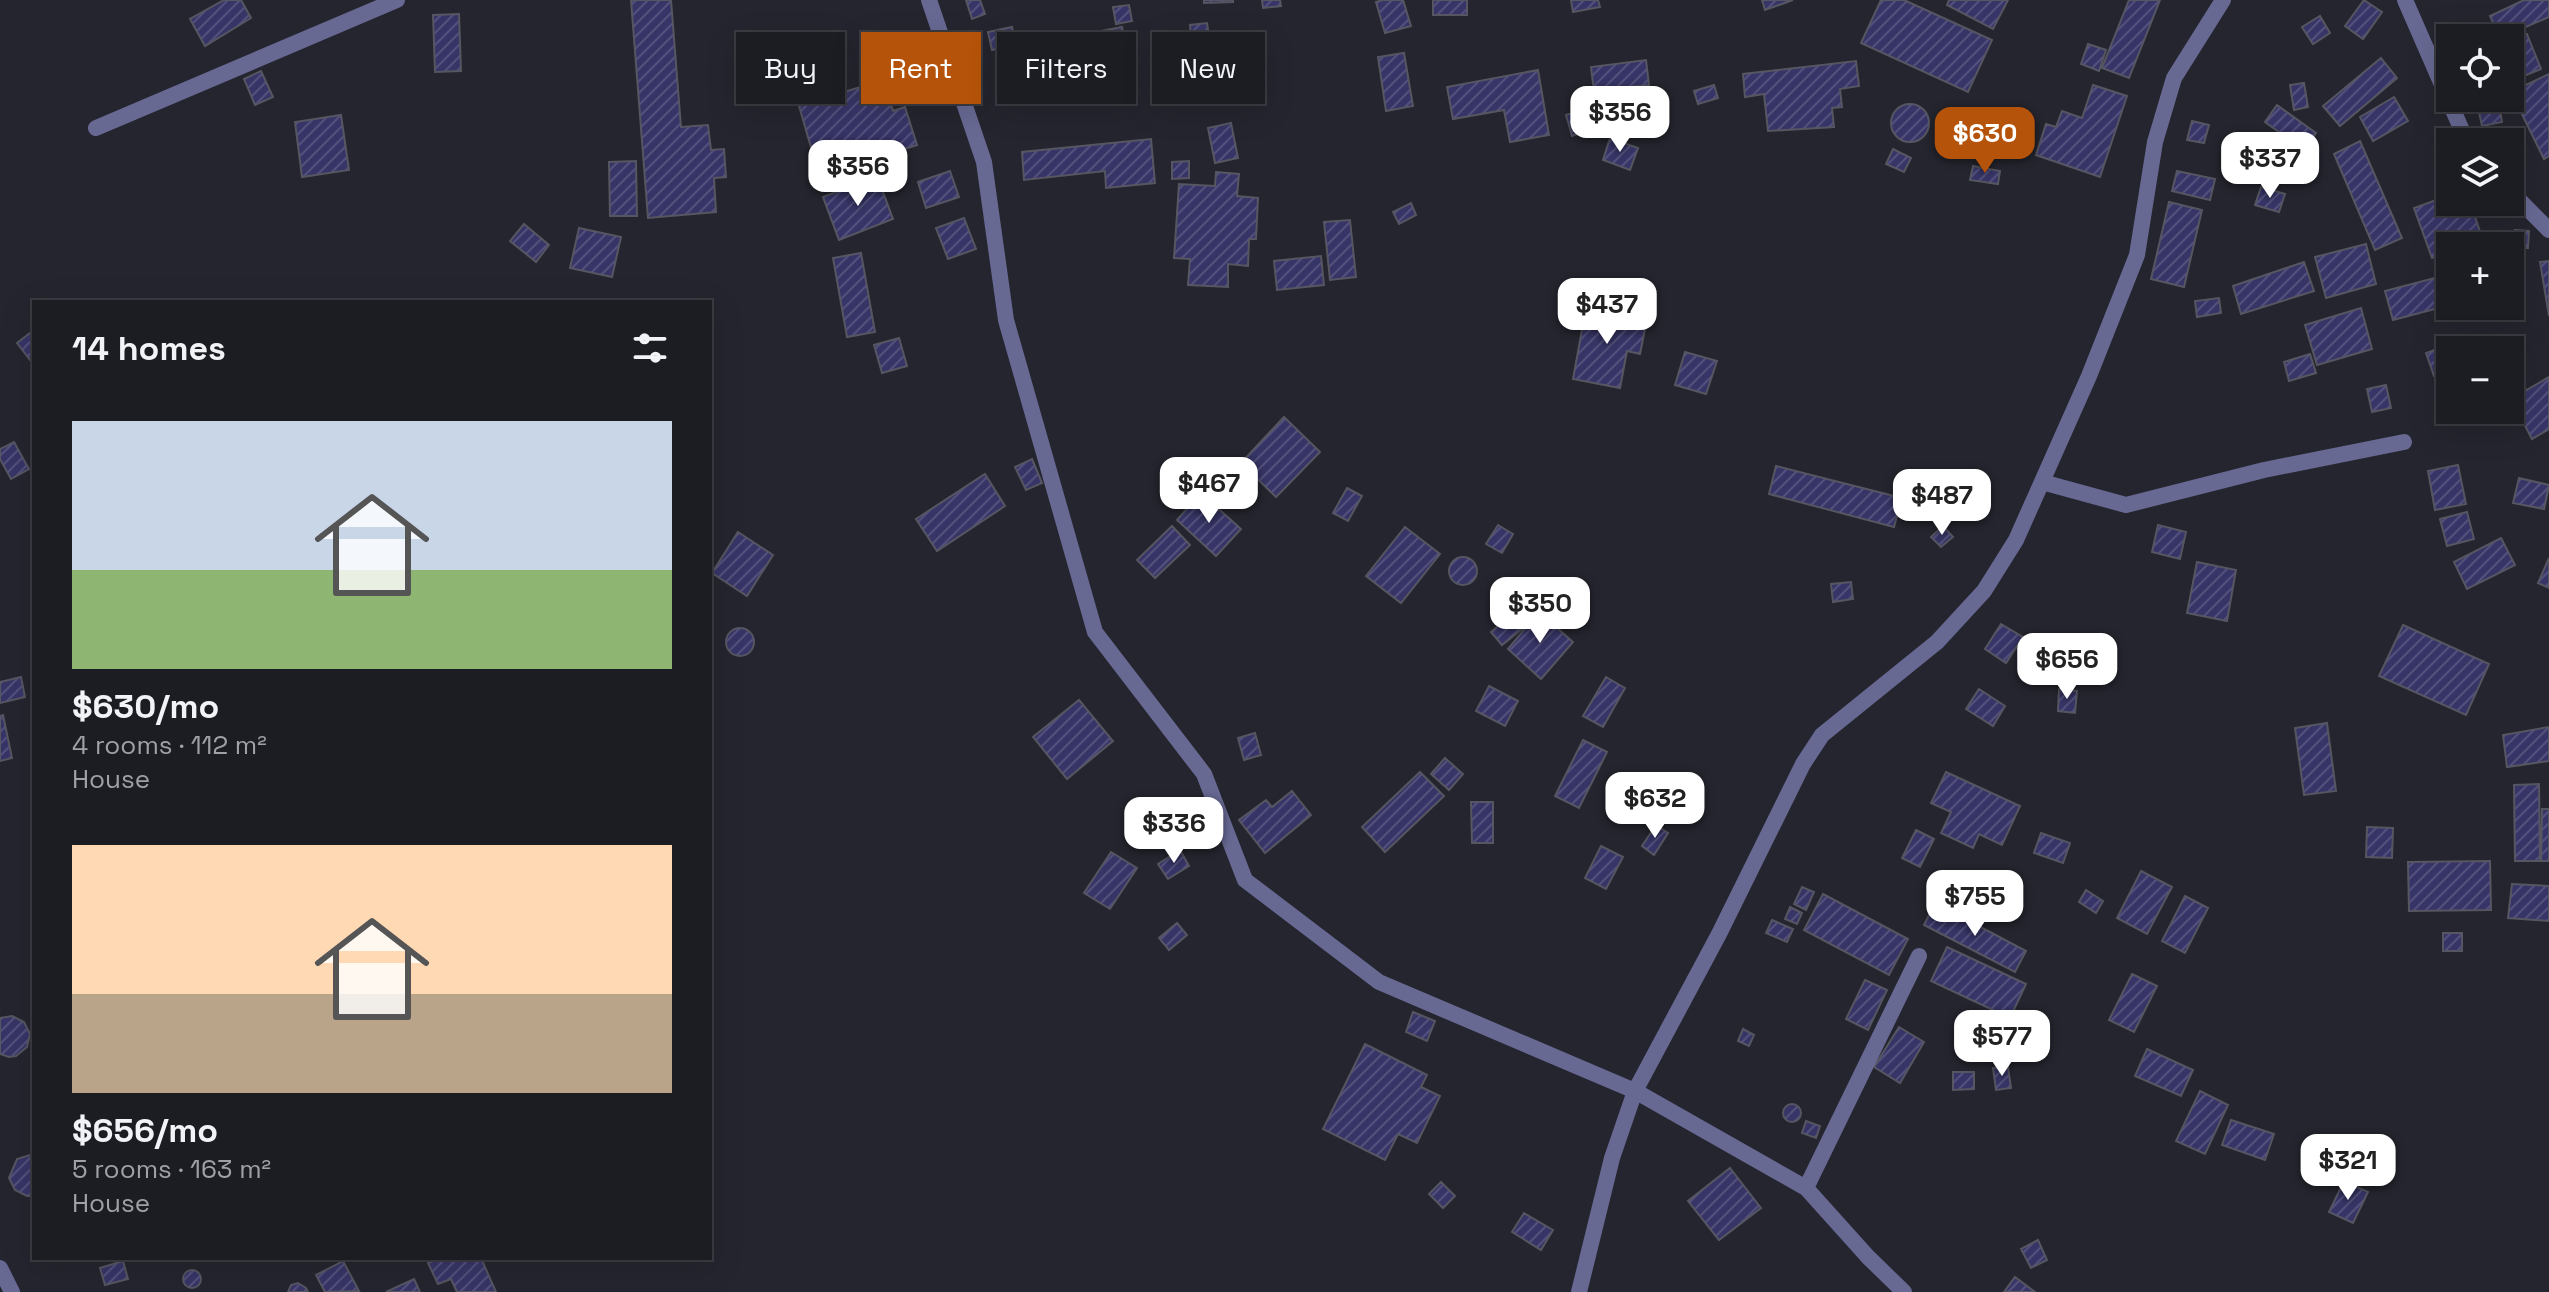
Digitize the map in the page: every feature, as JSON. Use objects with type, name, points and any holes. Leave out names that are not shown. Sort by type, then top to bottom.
[{"type":"street","points":[[96,128],[397,0]]},
{"type":"street","points":[[929,0],[984,162],[1006,320],[1095,632],[1204,774],[1245,880],[1379,982],[1635,1091],[1806,1188],[1904,1292]]},
{"type":"street","points":[[1579,1292],[1612,1158],[1635,1091],[1719,934],[1803,764],[1822,735],[1937,642],[1984,591],[2016,540],[2089,376],[2137,255],[2155,142],[2174,78],[2223,0]]},
{"type":"street","points":[[2405,0],[2461,128]]},
{"type":"street","points":[[2524,205],[2549,230]]},
{"type":"street","points":[[2042,482],[2126,505],[2264,470],[2404,442]]},
{"type":"street","points":[[1806,1188],[1919,956]]},
{"type":"street","points":[[0,1268],[12,1292]]},
{"type":"building","points":[[224,0],[241,0],[251,18],[205,46],[190,19]]},
{"type":"building","points":[[631,0],[671,0],[681,127],[708,125],[711,150],[724,149],[726,177],[714,178],[716,212],[648,218]]},
{"type":"building","points":[[966,0],[980,0],[985,14],[972,19]]},
{"type":"building","points":[[1204,0],[1233,0],[1233,2],[1204,3]]},
{"type":"building","points":[[1262,0],[1280,0],[1281,6],[1263,8]]},
{"type":"building","points":[[1403,0],[1411,26],[1385,33],[1376,2]]},
{"type":"building","points":[[1433,0],[1467,0],[1467,15],[1433,15]]},
{"type":"building","points":[[1571,0],[1598,0],[1600,7],[1573,12]]},
{"type":"building","points":[[1762,0],[1793,0],[1765,10]]},
{"type":"building","points":[[1881,0],[1904,0],[1992,40],[1968,92],[1861,43]]},
{"type":"building","points":[[1949,0],[2008,0],[1993,29],[1947,5]]},
{"type":"building","points":[[2129,0],[2160,0],[2129,78],[2102,68]]},
{"type":"building","points":[[2364,0],[2382,12],[2363,39],[2345,26]]},
{"type":"building","points":[[2524,0],[2549,0],[2549,17],[2524,28],[2524,24],[2494,24],[2490,16]]},
{"type":"building","points":[[1129,5],[1132,21],[1116,24],[1113,7]]},
{"type":"building","points":[[459,14],[461,71],[435,72],[433,15]]},
{"type":"building","points":[[2320,16],[2330,33],[2313,44],[2302,27]]},
{"type":"building","points":[[1207,23],[1208,32],[1191,32],[1190,25]]},
{"type":"building","points":[[1012,27],[1013,32],[997,32],[997,49],[992,50],[988,32]]},
{"type":"building","points":[[1122,27],[1123,32],[1097,32]]},
{"type":"building","points":[[2527,34],[2541,69],[2524,76],[2524,35]]},
{"type":"building","points":[[2088,44],[2106,50],[2099,71],[2081,64]]},
{"type":"building","points":[[1404,53],[1413,106],[1386,111],[1378,57]]},
{"type":"building","points":[[2381,58],[2397,78],[2340,126],[2323,106]]},
{"type":"building","points":[[1646,60],[1649,85],[1594,91],[1591,67]]},
{"type":"building","points":[[1856,61],[1859,86],[1840,89],[1842,107],[1832,108],[1834,127],[1768,131],[1764,94],[1745,97],[1743,74]]},
{"type":"building","points":[[1538,70],[1549,135],[1510,142],[1504,110],[1453,119],[1447,87]]},
{"type":"building","points":[[261,71],[273,97],[255,105],[244,79]]},
{"type":"building","points":[[2549,74],[2549,156],[2544,159],[2521,112],[2524,112],[2524,86]]},
{"type":"building","points":[[2304,83],[2308,107],[2294,110],[2290,85]]},
{"type":"building","points":[[1714,85],[1718,98],[1698,104],[1694,91]]},
{"type":"building","points":[[2093,85],[2127,96],[2100,177],[2036,155],[2046,124],[2056,127],[2062,111],[2082,118]]},
{"type":"building","points":[[861,87],[861,104],[891,104],[893,111],[905,107],[917,145],[819,175],[799,106],[845,104],[845,92]]},
{"type":"building","points":[[2394,97],[2408,121],[2373,141],[2360,117]]},
{"type":"building","points":[[1910,104],[1923,110],[1929,123],[1923,136],[1910,142],[1897,136],[1891,123],[1897,110]]},
{"type":"building","points":[[2277,105],[2316,133],[2304,150],[2265,122]]},
{"type":"building","points":[[1586,109],[1592,129],[1572,136],[1566,115]]},
{"type":"building","points":[[2479,112],[2500,112],[2502,122],[2482,126]]},
{"type":"building","points":[[341,115],[349,170],[302,177],[295,122]]},
{"type":"building","points":[[2192,121],[2209,125],[2204,143],[2187,140]]},
{"type":"building","points":[[1231,123],[1238,158],[1215,163],[1208,128]]},
{"type":"building","points":[[1610,138],[1638,148],[1630,170],[1603,160]]},
{"type":"building","points":[[1151,139],[1155,183],[1106,188],[1105,171],[1024,180],[1022,152]]},
{"type":"building","points":[[2360,141],[2402,238],[2375,250],[2334,154]]},
{"type":"building","points":[[1893,149],[1911,158],[1904,172],[1886,164]]},
{"type":"building","points":[[636,161],[637,216],[610,216],[609,162]]},
{"type":"building","points":[[1189,161],[1189,178],[1172,179],[1172,162]]},
{"type":"building","points":[[1973,166],[2000,171],[1998,184],[1970,180]]},
{"type":"building","points":[[950,171],[959,197],[926,208],[918,182]]},
{"type":"building","points":[[2177,171],[2215,179],[2210,200],[2172,191]]},
{"type":"building","points":[[1216,172],[1239,174],[1237,196],[1258,198],[1256,239],[1249,239],[1248,266],[1228,264],[1228,287],[1188,285],[1190,259],[1174,258],[1179,184],[1215,186]]},
{"type":"building","points":[[877,176],[893,219],[839,240],[823,197]]},
{"type":"building","points":[[2261,187],[2285,194],[2279,212],[2255,205]]},
{"type":"building","points":[[2436,200],[2436,216],[2478,216],[2475,217],[2480,232],[2436,232],[2436,257],[2432,258],[2414,208]]},
{"type":"building","points":[[2169,202],[2202,210],[2184,287],[2151,279]]},
{"type":"building","points":[[1411,203],[1416,215],[1399,224],[1393,212]]},
{"type":"building","points":[[964,218],[976,249],[948,259],[936,228]]},
{"type":"building","points":[[1350,220],[1356,277],[1330,280],[1324,222]]},
{"type":"building","points":[[524,224],[549,245],[536,262],[510,241]]},
{"type":"building","points":[[579,228],[621,237],[612,277],[570,268]]},
{"type":"building","points":[[2529,231],[2528,248],[2524,248],[2524,232],[2515,232]]},
{"type":"building","points":[[2366,244],[2376,284],[2326,298],[2315,257]]},
{"type":"building","points":[[861,253],[875,332],[847,337],[833,258]]},
{"type":"building","points":[[1321,256],[1324,285],[1277,290],[1274,261]]},
{"type":"building","points":[[2549,261],[2549,316],[2540,262]]},
{"type":"building","points":[[2304,262],[2314,291],[2241,314],[2233,286]]},
{"type":"building","points":[[2436,278],[2436,309],[2393,320],[2385,291]]},
{"type":"building","points":[[2219,298],[2221,313],[2197,317],[2195,301]]},
{"type":"building","points":[[1586,308],[1647,319],[1640,354],[1627,351],[1620,388],[1573,379]]},
{"type":"building","points":[[2361,308],[2372,349],[2317,365],[2305,325]]},
{"type":"building","points":[[32,332],[32,362],[17,343]]},
{"type":"building","points":[[899,338],[907,366],[882,373],[874,345]]},
{"type":"building","points":[[2436,349],[2436,375],[2434,376],[2426,353]]},
{"type":"building","points":[[1685,352],[1717,361],[1706,394],[1675,385]]},
{"type":"building","points":[[2310,354],[2316,373],[2289,381],[2284,362]]},
{"type":"building","points":[[2549,377],[2549,429],[2532,439],[2524,424],[2524,391]]},
{"type":"building","points":[[2386,385],[2391,408],[2372,412],[2367,389]]},
{"type":"building","points":[[1284,417],[1320,452],[1276,497],[1241,463]]},
{"type":"building","points":[[14,442],[29,469],[11,479],[0,459],[0,449]]},
{"type":"building","points":[[1032,459],[1042,483],[1026,490],[1015,467]]},
{"type":"building","points":[[2458,465],[2466,504],[2435,510],[2428,471]]},
{"type":"building","points":[[1776,466],[1902,498],[1894,527],[1769,494]]},
{"type":"building","points":[[985,474],[1005,506],[937,551],[916,519]]},
{"type":"building","points":[[2519,478],[2549,485],[2544,509],[2513,503]]},
{"type":"building","points":[[1347,488],[1362,496],[1348,521],[1333,513]]},
{"type":"building","points":[[1201,493],[1241,529],[1216,556],[1177,520]]},
{"type":"building","points":[[2467,512],[2474,539],[2447,546],[2440,519]]},
{"type":"building","points":[[1498,525],[1513,534],[1502,553],[1486,544]]},
{"type":"building","points":[[2158,525],[2186,532],[2180,559],[2152,552]]},
{"type":"building","points":[[1172,526],[1190,545],[1155,578],[1137,560]]},
{"type":"building","points":[[1943,526],[1953,537],[1941,547],[1931,537]]},
{"type":"building","points":[[1405,527],[1440,554],[1401,603],[1366,576]]},
{"type":"building","points":[[738,532],[773,555],[747,596],[712,573]]},
{"type":"building","points":[[2501,538],[2515,565],[2467,589],[2454,562]]},
{"type":"building","points":[[1463,557],[1473,561],[1477,571],[1473,581],[1463,585],[1453,581],[1449,571],[1453,561]]},
{"type":"building","points":[[2549,558],[2549,588],[2538,583]]},
{"type":"building","points":[[2197,562],[2236,570],[2227,621],[2187,613]]},
{"type":"building","points":[[1851,582],[1853,599],[1833,602],[1831,584]]},
{"type":"building","points":[[1539,612],[1573,642],[1541,679],[1508,649]]},
{"type":"building","points":[[1511,615],[1522,629],[1502,645],[1491,632]]},
{"type":"building","points":[[2001,624],[2023,637],[2006,663],[1985,649]]},
{"type":"building","points":[[2403,625],[2489,664],[2466,715],[2379,676]]},
{"type":"building","points":[[740,628],[750,632],[754,642],[750,652],[740,656],[730,652],[726,642],[730,632]]},
{"type":"building","points":[[21,677],[25,697],[0,703],[0,682]]},
{"type":"building","points":[[1606,677],[1625,688],[1603,727],[1583,716]]},
{"type":"building","points":[[1489,686],[1518,701],[1505,726],[1476,711]]},
{"type":"building","points":[[1979,689],[2005,706],[1993,726],[1966,709]]},
{"type":"building","points":[[2059,689],[2077,691],[2075,713],[2058,711]]},
{"type":"building","points":[[1079,700],[1113,741],[1067,779],[1033,737]]},
{"type":"building","points":[[3,715],[12,758],[0,761],[0,716]]},
{"type":"building","points":[[2327,723],[2336,791],[2304,795],[2295,728]]},
{"type":"building","points":[[2549,727],[2549,761],[2507,767],[2503,735]]},
{"type":"building","points":[[1255,733],[1261,755],[1244,760],[1238,738]]},
{"type":"building","points":[[1583,740],[1607,752],[1579,808],[1555,796]]},
{"type":"building","points":[[1445,758],[1463,774],[1449,790],[1431,774]]},
{"type":"building","points":[[1420,772],[1444,796],[1385,852],[1362,827]]},
{"type":"building","points":[[1946,772],[2020,806],[2002,845],[1979,834],[1973,848],[1941,833],[1951,812],[1931,803]]},
{"type":"building","points":[[1665,777],[1685,810],[1668,820],[1648,788]]},
{"type":"building","points":[[2539,784],[2540,861],[2515,861],[2514,785]]},
{"type":"building","points":[[1292,791],[1311,815],[1265,853],[1239,820],[1266,800],[1272,807]]},
{"type":"building","points":[[1471,802],[1493,802],[1493,843],[1472,843]]},
{"type":"building","points":[[2542,809],[2549,809],[2549,861],[2541,861]]},
{"type":"building","points":[[1656,825],[1668,833],[1654,855],[1642,846]]},
{"type":"building","points":[[2367,827],[2393,828],[2392,858],[2366,857]]},
{"type":"building","points":[[1916,830],[1934,839],[1920,867],[1902,858]]},
{"type":"building","points":[[2041,833],[2070,843],[2063,863],[2034,853]]},
{"type":"building","points":[[1601,846],[1623,857],[1606,889],[1585,878]]},
{"type":"building","points":[[1180,850],[1189,866],[1168,879],[1158,864]]},
{"type":"building","points":[[1111,852],[1137,868],[1110,909],[1084,893]]},
{"type":"building","points":[[2490,861],[2491,910],[2409,911],[2408,862]]},
{"type":"building","points":[[2141,871],[2172,887],[2147,934],[2117,918]]},
{"type":"building","points":[[2512,884],[2549,886],[2549,921],[2508,918]]},
{"type":"building","points":[[1802,887],[1814,892],[1806,910],[1794,904]]},
{"type":"building","points":[[2086,890],[2103,901],[2096,913],[2079,902]]},
{"type":"building","points":[[1823,894],[1908,939],[1889,975],[1804,930]]},
{"type":"building","points":[[2185,896],[2208,908],[2185,953],[2162,941]]},
{"type":"building","points":[[1935,903],[2026,951],[2015,972],[1924,925]]},
{"type":"building","points":[[1790,907],[1802,913],[1797,924],[1785,919]]},
{"type":"building","points":[[1772,920],[1793,929],[1787,942],[1766,933]]},
{"type":"building","points":[[1177,923],[1187,935],[1169,950],[1159,938]]},
{"type":"building","points":[[2443,933],[2462,933],[2462,951],[2443,951]]},
{"type":"building","points":[[1947,947],[2026,984],[2010,1018],[1931,981]]},
{"type":"building","points":[[2132,974],[2157,986],[2134,1032],[2109,1020]]},
{"type":"building","points":[[1865,980],[1887,990],[1868,1030],[1846,1019]]},
{"type":"building","points":[[1413,1012],[1435,1021],[1427,1041],[1406,1032]]},
{"type":"building","points":[[12,1016],[24,1022],[30,1034],[27,1047],[16,1056],[9,1057],[0,1054],[0,1018]]},
{"type":"building","points":[[1987,1019],[2006,1028],[1996,1050],[1977,1041]]},
{"type":"building","points":[[1899,1027],[1924,1042],[1900,1083],[1874,1067]]},
{"type":"building","points":[[1743,1029],[1754,1035],[1749,1046],[1738,1041]]},
{"type":"building","points":[[1365,1044],[1427,1075],[1421,1087],[1440,1096],[1417,1143],[1398,1134],[1385,1160],[1323,1129]]},
{"type":"building","points":[[2147,1049],[2193,1070],[2181,1096],[2135,1076]]},
{"type":"building","points":[[2008,1067],[2011,1088],[1996,1090],[1993,1068]]},
{"type":"building","points":[[1953,1072],[1974,1072],[1974,1089],[1953,1090]]},
{"type":"building","points":[[2200,1091],[2228,1105],[2205,1154],[2176,1141]]},
{"type":"building","points":[[1788,1104],[1796,1104],[1801,1113],[1799,1120],[1788,1122],[1783,1117],[1783,1109]]},
{"type":"building","points":[[2231,1120],[2274,1134],[2265,1160],[2222,1145]]},
{"type":"building","points":[[1806,1121],[1820,1126],[1816,1138],[1802,1133]]},
{"type":"building","points":[[32,1156],[32,1196],[15,1190],[9,1178],[17,1159]]},
{"type":"building","points":[[1730,1168],[1761,1208],[1719,1240],[1688,1201]]},
{"type":"building","points":[[2344,1181],[2368,1192],[2353,1223],[2329,1212]]},
{"type":"building","points":[[1441,1182],[1455,1196],[1443,1208],[1429,1194]]},
{"type":"building","points":[[1524,1213],[1553,1230],[1541,1250],[1512,1232]]},
{"type":"building","points":[[2038,1240],[2047,1260],[2031,1268],[2021,1249]]},
{"type":"building","points":[[435,1260],[482,1260],[496,1292],[457,1292],[451,1279],[438,1284],[428,1263]]},
{"type":"building","points":[[123,1261],[128,1279],[105,1285],[100,1268]]},
{"type":"building","points":[[343,1261],[359,1291],[325,1292],[316,1275]]},
{"type":"building","points":[[192,1270],[201,1279],[192,1288],[183,1279]]},
{"type":"building","points":[[2015,1277],[2035,1292],[2004,1292]]},
{"type":"building","points":[[414,1279],[420,1292],[386,1292]]},
{"type":"building","points":[[298,1283],[308,1292],[288,1292],[291,1285]]}]
